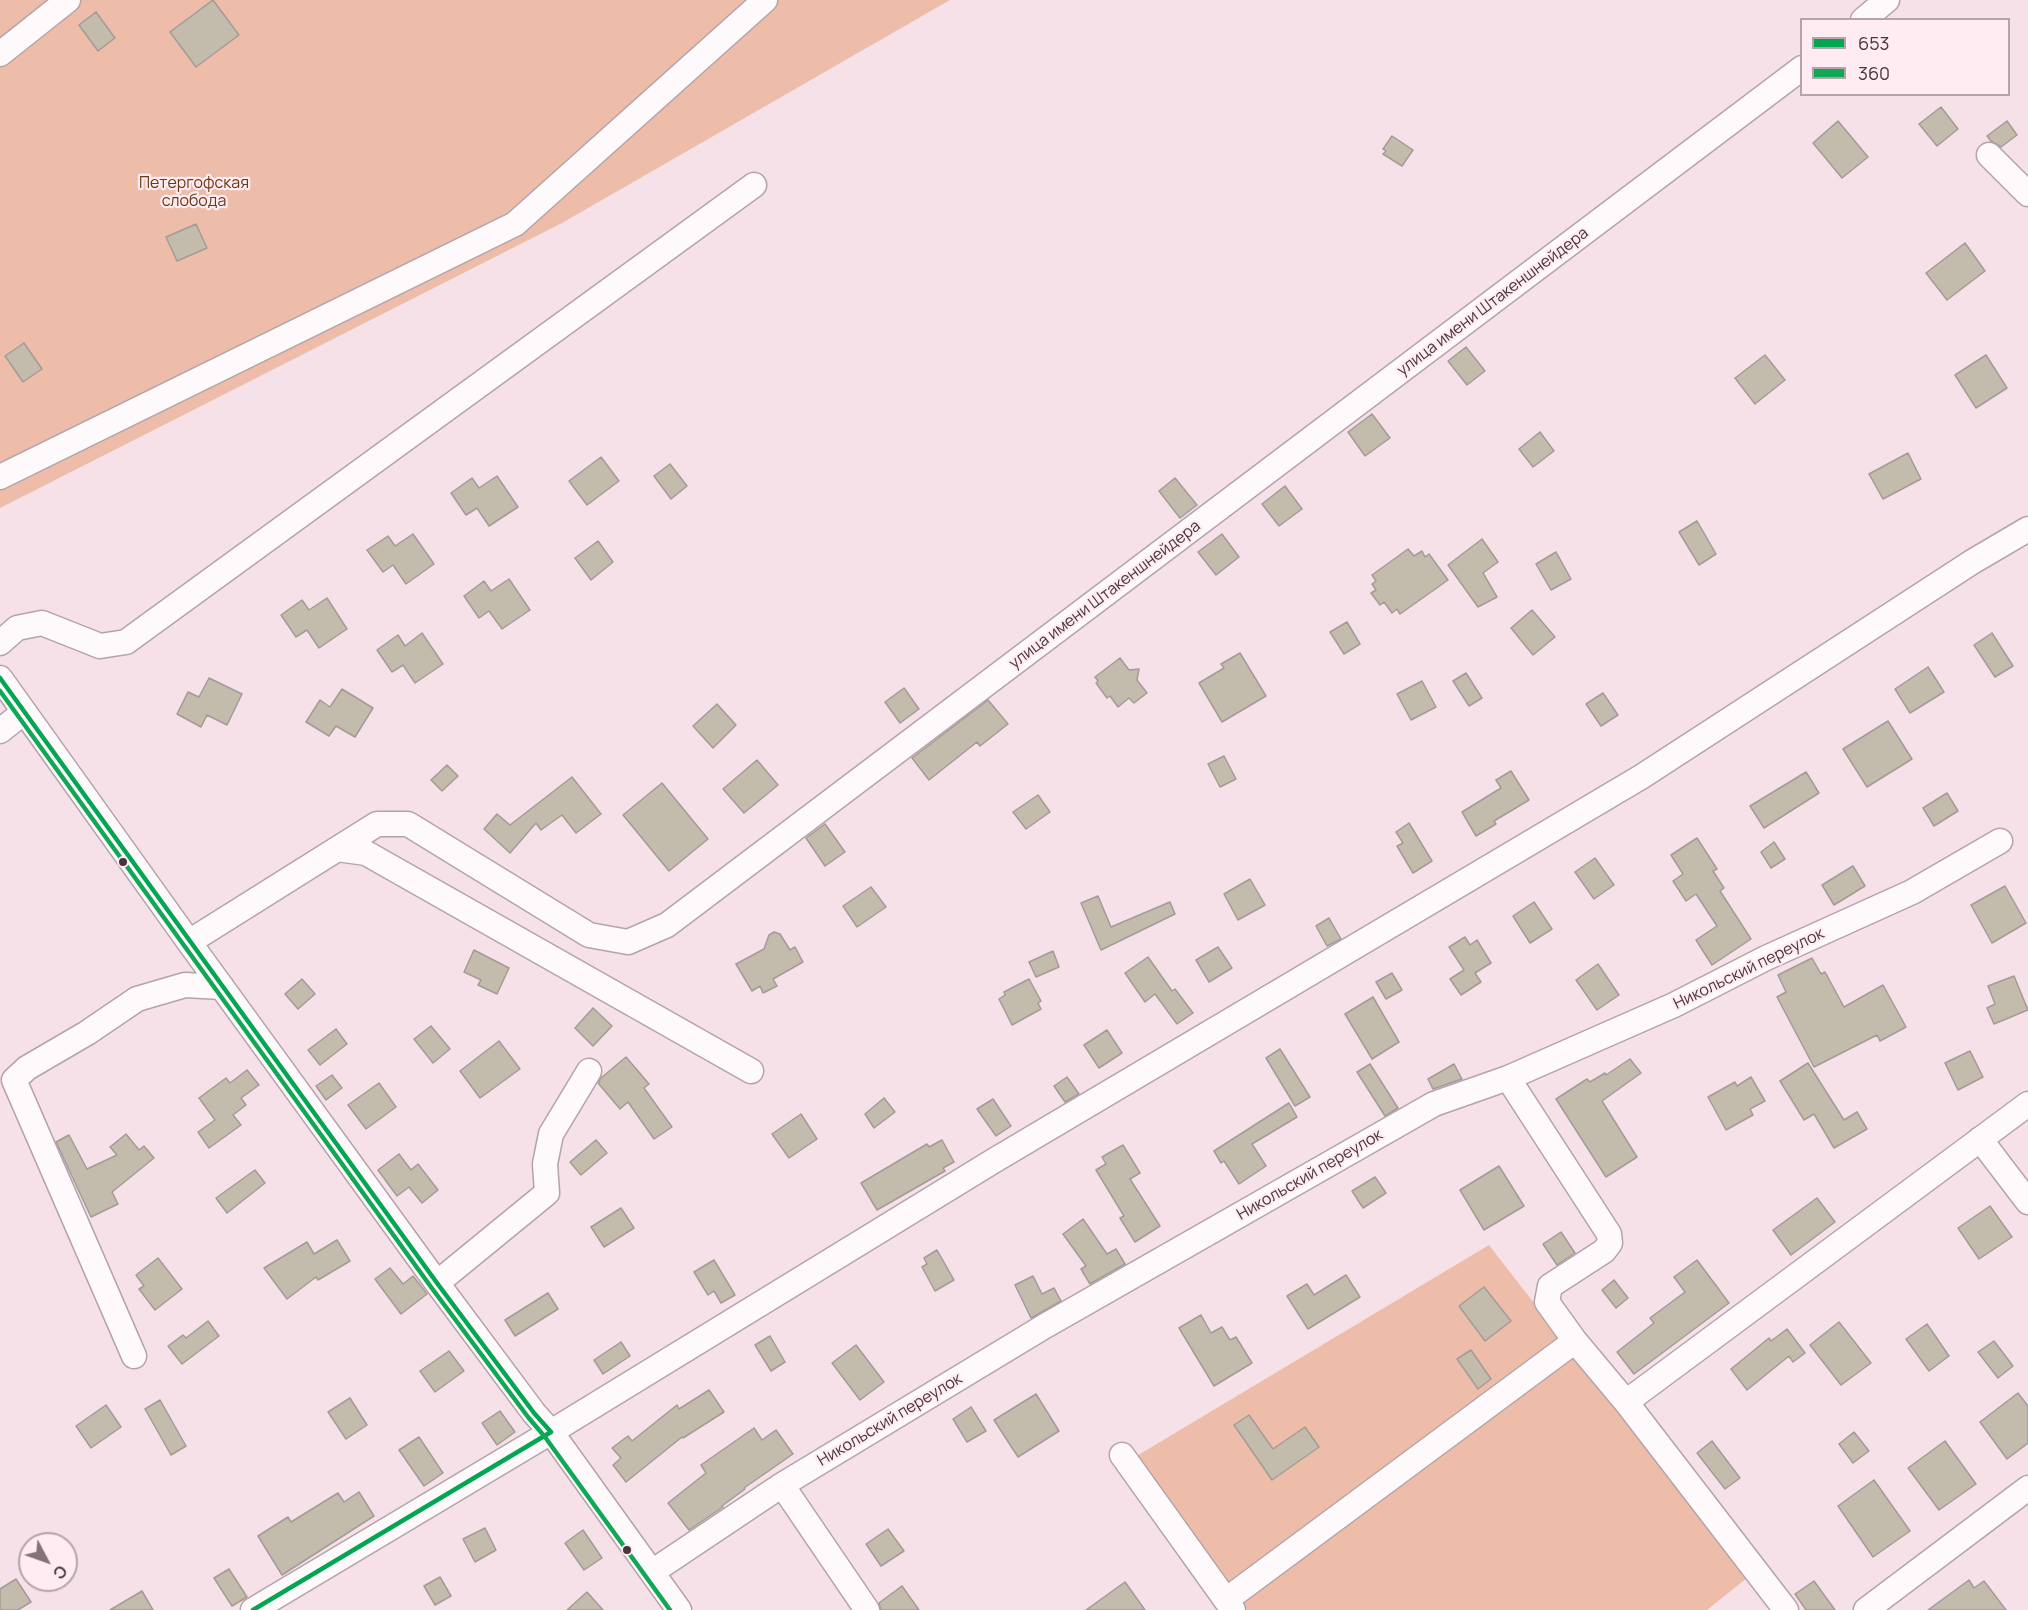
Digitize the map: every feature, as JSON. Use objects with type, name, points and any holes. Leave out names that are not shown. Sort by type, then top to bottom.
[{"type":"street","points":[[0,54],[68,0]]},
{"type":"street","points":[[0,477],[515,224],[765,0]]},
{"type":"street","points":[[1865,18],[1887,0]]},
{"type":"street","name":"улица имени Штакеншнейдера","points":[[345,844],[377,824],[408,824],[589,935],[628,942],[667,925],[1800,70]]},
{"type":"street","points":[[1989,155],[2028,194]]},
{"type":"street","points":[[0,643],[17,628],[42,623],[100,646],[126,642],[754,185]]},
{"type":"street","points":[[253,1610],[551,1432],[994,1160],[1641,777],[1972,562],[2028,529]]},
{"type":"street","points":[[0,678],[437,1283],[534,1413],[551,1432],[680,1610]]},
{"type":"street","points":[[0,730],[24,712]]},
{"type":"street","name":"Никольский переулок","points":[[652,1572],[782,1485],[1045,1326],[1434,1104],[1508,1078],[1674,1005],[1766,958],[1912,892],[2000,841]]},
{"type":"street","points":[[189,942],[345,844],[366,853],[751,1071]]},
{"type":"street","points":[[134,1356],[7,1081],[87,1033],[137,999],[185,985],[222,987]]},
{"type":"street","points":[[437,1283],[547,1193],[545,1164],[551,1134],[589,1071]]},
{"type":"street","points":[[1508,1078],[1609,1234],[1610,1243],[1604,1251],[1550,1286],[1547,1302],[1786,1610]]},
{"type":"street","points":[[1626,1402],[2028,1104]]},
{"type":"street","points":[[1980,1139],[2028,1202]]},
{"type":"street","points":[[1122,1455],[1230,1605],[1575,1341]]},
{"type":"street","points":[[782,1485],[867,1610]]},
{"type":"street","points":[[1866,1610],[2028,1488]]},
{"type":"green space","name":"Петергофская слобода","points":[[0,0],[950,0],[562,223],[0,508]]},
{"type":"green space","points":[[1489,1245],[1747,1578],[1707,1610],[1247,1610],[1135,1457]]},
{"type":"building","points":[[213,0],[239,35],[196,67],[170,32]]},
{"type":"building","points":[[96,12],[115,38],[98,51],[79,25]]},
{"type":"building","points":[[1941,107],[1958,129],[1937,146],[1919,124]]},
{"type":"building","points":[[1838,121],[1868,157],[1842,178],[1813,143]]},
{"type":"building","points":[[2007,121],[2017,135],[2001,147],[1987,136]]},
{"type":"building","points":[[1392,136],[1413,150],[1402,166],[1383,154],[1386,151],[1383,149]]},
{"type":"building","points":[[196,224],[207,248],[177,261],[166,237]]},
{"type":"building","points":[[1965,243],[1985,271],[1947,300],[1926,273]]},
{"type":"building","points":[[24,343],[42,369],[23,382],[5,356]]},
{"type":"building","points":[[1466,347],[1485,371],[1467,385],[1448,361]]},
{"type":"building","points":[[1765,355],[1785,380],[1755,404],[1735,378]]},
{"type":"building","points":[[1986,355],[2007,388],[1976,408],[1955,375]]},
{"type":"building","points":[[1372,414],[1390,438],[1365,456],[1348,432]]},
{"type":"building","points":[[1540,432],[1554,451],[1533,467],[1519,449]]},
{"type":"building","points":[[1908,453],[1921,479],[1883,499],[1869,474]]},
{"type":"building","points":[[601,457],[619,481],[587,505],[569,481]]},
{"type":"building","points":[[670,464],[687,486],[671,499],[654,476]]},
{"type":"building","points":[[497,476],[518,507],[489,526],[477,508],[466,515],[451,493],[472,478],[479,488]]},
{"type":"building","points":[[1175,478],[1197,505],[1180,518],[1159,491]]},
{"type":"building","points":[[1285,486],[1302,509],[1279,526],[1262,504]]},
{"type":"building","points":[[1697,521],[1716,554],[1699,565],[1679,532]]},
{"type":"building","points":[[413,534],[434,564],[406,584],[393,565],[383,572],[367,550],[388,536],[395,546]]},
{"type":"building","points":[[1222,534],[1239,557],[1216,575],[1198,552]]},
{"type":"building","points":[[1482,539],[1498,562],[1483,573],[1497,597],[1478,607],[1448,565]]},
{"type":"building","points":[[598,541],[613,562],[591,580],[575,558]]},
{"type":"building","points":[[1408,549],[1414,556],[1422,551],[1425,557],[1429,554],[1448,580],[1400,614],[1397,609],[1392,613],[1384,602],[1380,605],[1371,593],[1376,590],[1372,584],[1376,581],[1372,575]]},
{"type":"building","points":[[1556,552],[1571,579],[1551,590],[1536,564]]},
{"type":"building","points":[[509,579],[530,610],[502,629],[489,611],[479,618],[464,596],[484,581],[491,591]]},
{"type":"building","points":[[327,598],[347,629],[319,648],[307,630],[296,637],[281,615],[302,600],[309,610]]},
{"type":"building","points":[[1532,610],[1555,637],[1533,655],[1511,628]]},
{"type":"building","points":[[1347,622],[1360,644],[1344,654],[1330,632]]},
{"type":"building","points":[[422,633],[443,664],[415,683],[403,665],[392,672],[377,650],[398,635],[405,646]]},
{"type":"building","points":[[1992,633],[2013,666],[1995,677],[1974,645]]},
{"type":"building","points":[[1240,653],[1266,696],[1222,722],[1199,683],[1224,668],[1221,664]]},
{"type":"building","points":[[1120,658],[1129,670],[1139,669],[1137,680],[1147,693],[1134,703],[1129,698],[1118,707],[1110,696],[1107,698],[1096,683],[1098,681],[1095,677]]},
{"type":"building","points":[[1928,667],[1944,692],[1910,713],[1895,689]]},
{"type":"building","points":[[1466,673],[1482,698],[1469,706],[1453,681]]},
{"type":"building","points":[[209,678],[242,694],[227,725],[207,715],[201,727],[177,714],[188,692],[199,697]]},
{"type":"building","points":[[1422,681],[1436,707],[1411,720],[1397,694]]},
{"type":"building","points":[[904,688],[919,709],[900,723],[885,702]]},
{"type":"building","points":[[342,689],[373,708],[355,737],[336,726],[329,736],[306,722],[320,700],[330,707]]},
{"type":"building","points":[[1603,693],[1618,715],[1601,726],[1586,704]]},
{"type":"building","points":[[988,700],[1008,724],[980,746],[977,742],[929,780],[912,758]]},
{"type":"building","points":[[717,704],[736,725],[713,748],[693,726]]},
{"type":"building","points":[[1888,721],[1912,759],[1867,787],[1843,749]]},
{"type":"building","points":[[1224,756],[1236,779],[1220,787],[1208,764]]},
{"type":"building","points":[[757,760],[778,785],[744,813],[723,789]]},
{"type":"building","points":[[447,765],[458,776],[442,791],[431,780]]},
{"type":"building","points":[[1511,771],[1529,800],[1494,821],[1496,824],[1476,836],[1462,812],[1501,788],[1496,780]]},
{"type":"building","points":[[1806,772],[1819,793],[1764,828],[1750,806]]},
{"type":"building","points":[[572,777],[601,814],[576,833],[562,815],[541,830],[536,823],[510,853],[484,829],[497,814],[510,825]]},
{"type":"building","points":[[662,783],[708,839],[669,871],[623,815]]},
{"type":"building","points":[[1947,793],[1958,811],[1934,826],[1923,808]]},
{"type":"building","points":[[1038,795],[1050,812],[1026,829],[1013,812]]},
{"type":"building","points":[[1409,823],[1432,861],[1413,873],[1397,846],[1403,843],[1396,832]]},
{"type":"building","points":[[825,824],[845,852],[825,866],[806,838]]},
{"type":"building","points":[[1697,838],[1717,869],[1713,871],[1724,888],[1720,891],[1751,939],[1712,965],[1696,940],[1717,926],[1696,894],[1686,901],[1673,881],[1683,874],[1671,855]]},
{"type":"building","points":[[1774,842],[1785,859],[1771,868],[1761,852]]},
{"type":"building","points":[[1595,858],[1614,885],[1594,899],[1575,872]]},
{"type":"building","points":[[1853,866],[1865,886],[1834,905],[1822,885]]},
{"type":"building","points":[[1250,879],[1265,905],[1238,920],[1224,894]]},
{"type":"building","points":[[2005,886],[2026,923],[1992,943],[1971,905]]},
{"type":"building","points":[[871,887],[886,907],[857,927],[843,906]]},
{"type":"building","points":[[1098,896],[1111,927],[1170,902],[1175,914],[1101,950],[1081,903]]},
{"type":"building","points":[[1534,902],[1552,929],[1530,943],[1513,916]]},
{"type":"building","points":[[1329,918],[1341,939],[1327,946],[1316,926]]},
{"type":"building","points":[[774,932],[780,934],[790,950],[795,947],[803,962],[773,979],[777,986],[763,993],[760,986],[752,991],[736,964],[764,949],[769,935]]},
{"type":"building","points":[[1465,937],[1470,945],[1477,940],[1491,963],[1475,973],[1481,982],[1461,995],[1450,979],[1464,970],[1449,947]]},
{"type":"building","points":[[1218,947],[1232,968],[1209,982],[1196,960]]},
{"type":"building","points":[[474,950],[509,968],[497,994],[478,985],[481,980],[464,972]]},
{"type":"building","points":[[1053,951],[1059,967],[1036,977],[1029,962]]},
{"type":"building","points":[[1148,957],[1172,991],[1175,989],[1193,1013],[1177,1024],[1155,994],[1145,1002],[1125,973]]},
{"type":"building","points":[[1812,958],[1821,974],[1825,972],[1844,1007],[1883,985],[1906,1027],[1880,1041],[1877,1035],[1814,1067],[1777,997],[1786,992],[1778,975]]},
{"type":"building","points":[[1598,964],[1619,995],[1597,1010],[1576,980]]},
{"type":"building","points":[[1392,973],[1402,990],[1386,999],[1376,982]]},
{"type":"building","points":[[2014,976],[2028,1010],[1994,1024],[1987,1008],[1995,1004],[1988,986]]},
{"type":"building","points":[[302,979],[315,994],[298,1009],[285,994]]},
{"type":"building","points":[[1029,979],[1041,1001],[1038,1003],[1041,1009],[1012,1025],[999,999],[1005,995],[1004,992]]},
{"type":"building","points":[[1373,997],[1399,1042],[1372,1059],[1345,1014]]},
{"type":"building","points":[[593,1008],[612,1026],[593,1046],[575,1028]]},
{"type":"building","points":[[431,1026],[450,1049],[433,1063],[414,1039]]},
{"type":"building","points":[[336,1029],[347,1044],[320,1065],[308,1050]]},
{"type":"building","points":[[1107,1030],[1122,1053],[1099,1068],[1084,1045]]},
{"type":"building","points":[[499,1041],[520,1069],[480,1098],[460,1071]]},
{"type":"building","points":[[1280,1049],[1310,1097],[1295,1106],[1266,1058]]},
{"type":"building","points":[[1970,1051],[1983,1077],[1958,1090],[1945,1063]]},
{"type":"building","points":[[626,1057],[649,1084],[644,1088],[672,1127],[654,1139],[628,1102],[620,1109],[598,1083]]},
{"type":"building","points":[[1630,1059],[1641,1073],[1602,1101],[1637,1157],[1606,1177],[1556,1099],[1587,1079],[1590,1082],[1605,1073],[1606,1075]]},
{"type":"building","points":[[1808,1063],[1844,1120],[1857,1112],[1867,1129],[1834,1148],[1814,1114],[1804,1120],[1780,1081]]},
{"type":"building","points":[[1370,1064],[1398,1108],[1385,1116],[1357,1072]]},
{"type":"building","points":[[1454,1064],[1462,1079],[1433,1089],[1428,1079]]},
{"type":"building","points":[[247,1070],[259,1085],[241,1098],[246,1105],[233,1115],[241,1125],[209,1148],[198,1132],[215,1120],[199,1098],[226,1078],[230,1083]]},
{"type":"building","points":[[332,1075],[342,1088],[326,1100],[316,1086]]},
{"type":"building","points":[[1067,1077],[1079,1094],[1065,1102],[1054,1086]]},
{"type":"building","points":[[1751,1077],[1765,1101],[1750,1109],[1753,1115],[1726,1130],[1708,1097],[1735,1082],[1737,1086]]},
{"type":"building","points":[[379,1083],[396,1107],[366,1129],[348,1105]]},
{"type":"building","points":[[884,1098],[895,1112],[874,1128],[865,1114]]},
{"type":"building","points":[[993,1099],[1011,1126],[996,1136],[977,1109]]},
{"type":"building","points":[[1289,1103],[1297,1117],[1252,1144],[1266,1166],[1239,1184],[1224,1161],[1221,1163],[1214,1151]]},
{"type":"building","points":[[801,1114],[817,1139],[789,1158],[772,1134]]},
{"type":"building","points":[[126,1134],[139,1150],[144,1146],[154,1158],[112,1192],[118,1204],[91,1217],[56,1142],[69,1135],[87,1169],[117,1155],[110,1147]]},
{"type":"building","points":[[596,1140],[607,1153],[581,1175],[570,1162]]},
{"type":"building","points":[[942,1140],[954,1162],[943,1168],[945,1171],[877,1210],[861,1183],[927,1144],[929,1147]]},
{"type":"building","points":[[1123,1145],[1140,1173],[1130,1179],[1160,1226],[1135,1242],[1120,1218],[1124,1216],[1096,1170],[1106,1164],[1102,1157]]},
{"type":"building","points":[[399,1154],[411,1170],[418,1164],[438,1190],[422,1203],[409,1187],[397,1196],[378,1170]]},
{"type":"building","points":[[1499,1166],[1524,1206],[1484,1230],[1460,1190]]},
{"type":"building","points":[[255,1170],[265,1183],[227,1213],[216,1198]]},
{"type":"building","points":[[1375,1177],[1386,1193],[1363,1208],[1352,1191]]},
{"type":"building","points":[[1817,1198],[1835,1222],[1791,1255],[1773,1230]]},
{"type":"building","points":[[1990,1206],[2012,1237],[1979,1259],[1958,1228]]},
{"type":"building","points":[[621,1208],[634,1228],[604,1247],[591,1227]]},
{"type":"building","points":[[1083,1219],[1107,1254],[1116,1249],[1125,1264],[1090,1284],[1081,1269],[1086,1266],[1063,1234]]},
{"type":"building","points":[[1561,1232],[1575,1253],[1557,1265],[1543,1244]]},
{"type":"building","points":[[337,1240],[350,1261],[318,1280],[316,1277],[287,1299],[264,1268],[307,1242],[314,1254]]},
{"type":"building","points":[[937,1250],[954,1280],[935,1291],[922,1267],[927,1264],[924,1258]]},
{"type":"building","points":[[158,1258],[182,1289],[155,1310],[139,1289],[144,1286],[136,1275]]},
{"type":"building","points":[[714,1260],[735,1295],[721,1303],[714,1291],[708,1295],[694,1272]]},
{"type":"building","points":[[1697,1260],[1729,1303],[1634,1374],[1617,1352],[1654,1323],[1650,1318],[1685,1292],[1674,1277]]},
{"type":"building","points":[[390,1268],[403,1284],[413,1276],[427,1294],[401,1314],[375,1279]]},
{"type":"building","points":[[1346,1275],[1360,1297],[1308,1329],[1287,1296],[1307,1284],[1314,1295]]},
{"type":"building","points":[[1033,1276],[1042,1294],[1054,1288],[1061,1301],[1031,1318],[1015,1285]]},
{"type":"building","points":[[1614,1280],[1628,1298],[1616,1308],[1602,1290]]},
{"type":"building","points":[[1484,1287],[1511,1321],[1485,1341],[1459,1306]]},
{"type":"building","points":[[548,1293],[558,1309],[515,1336],[505,1320]]},
{"type":"building","points":[[1201,1315],[1211,1333],[1222,1327],[1230,1340],[1236,1337],[1252,1363],[1214,1386],[1179,1328]]},
{"type":"building","points":[[208,1321],[219,1336],[182,1364],[168,1346],[183,1335],[186,1338]]},
{"type":"building","points":[[1839,1322],[1871,1363],[1841,1385],[1810,1345]]},
{"type":"building","points":[[1927,1324],[1949,1356],[1929,1371],[1906,1339]]},
{"type":"building","points":[[1787,1329],[1805,1353],[1793,1362],[1789,1356],[1747,1390],[1731,1369],[1769,1338],[1771,1341]]},
{"type":"building","points":[[770,1336],[785,1362],[771,1371],[755,1345]]},
{"type":"building","points":[[1994,1341],[2013,1366],[1998,1378],[1978,1352]]},
{"type":"building","points":[[621,1342],[630,1356],[603,1374],[594,1360]]},
{"type":"building","points":[[856,1345],[884,1382],[860,1400],[832,1363]]},
{"type":"building","points":[[1471,1350],[1491,1379],[1478,1389],[1457,1359]]},
{"type":"building","points":[[449,1351],[464,1371],[435,1392],[420,1371]]},
{"type":"building","points":[[709,1390],[724,1412],[682,1437],[626,1482],[613,1465],[621,1458],[612,1448],[628,1436],[632,1441],[677,1405],[679,1409]]},
{"type":"building","points":[[2018,1393],[2028,1406],[2028,1443],[2007,1459],[1980,1422]]},
{"type":"building","points":[[1036,1394],[1059,1431],[1018,1457],[994,1420]]},
{"type":"building","points":[[350,1398],[367,1425],[346,1439],[328,1412]]},
{"type":"building","points":[[160,1400],[186,1446],[171,1455],[145,1409]]},
{"type":"building","points":[[106,1405],[121,1427],[91,1448],[76,1426]]},
{"type":"building","points":[[971,1407],[986,1431],[967,1442],[953,1419]]},
{"type":"building","points":[[500,1411],[515,1432],[497,1445],[482,1423]]},
{"type":"building","points":[[1249,1415],[1273,1449],[1305,1427],[1319,1447],[1272,1480],[1234,1425]]},
{"type":"building","points":[[754,1428],[762,1440],[776,1430],[793,1454],[689,1530],[668,1503],[706,1473],[701,1465]]},
{"type":"building","points":[[1854,1432],[1869,1451],[1853,1463],[1839,1444]]},
{"type":"building","points":[[419,1437],[443,1473],[424,1486],[399,1450]]},
{"type":"building","points":[[1712,1441],[1740,1478],[1725,1489],[1697,1453]]},
{"type":"building","points":[[1945,1441],[1976,1484],[1939,1510],[1908,1468]]},
{"type":"building","points":[[1874,1480],[1910,1531],[1873,1557],[1838,1506]]},
{"type":"building","points":[[359,1492],[374,1516],[282,1575],[258,1536],[288,1517],[291,1522],[338,1493],[344,1502]]},
{"type":"building","points":[[485,1528],[496,1550],[475,1562],[463,1539]]},
{"type":"building","points":[[888,1529],[904,1551],[881,1566],[866,1544]]},
{"type":"building","points":[[583,1530],[602,1558],[584,1570],[565,1543]]},
{"type":"building","points":[[229,1569],[247,1597],[232,1606],[214,1578]]},
{"type":"building","points":[[440,1577],[451,1596],[435,1605],[424,1586]]},
{"type":"building","points":[[16,1579],[18,1592],[24,1592],[31,1602],[18,1610],[0,1610],[0,1589]]},
{"type":"building","points":[[1969,1580],[1974,1588],[1984,1581],[2006,1610],[1928,1610]]},
{"type":"building","points":[[1814,1581],[1835,1610],[1806,1610],[1795,1594]]},
{"type":"building","points":[[1125,1582],[1145,1610],[1086,1610]]},
{"type":"building","points":[[902,1586],[919,1610],[881,1610],[879,1603]]},
{"type":"building","points":[[142,1591],[153,1610],[110,1610]]},
{"type":"building","points":[[587,1592],[603,1610],[567,1610]]},
{"type":"transit line","name":"653","points":[[0,678],[437,1283],[534,1413],[551,1432]]},
{"type":"transit line","name":"360","points":[[0,691],[431,1287],[545,1437],[670,1610]]},
{"type":"transit line","name":"653","points":[[253,1610],[551,1432]]}]
